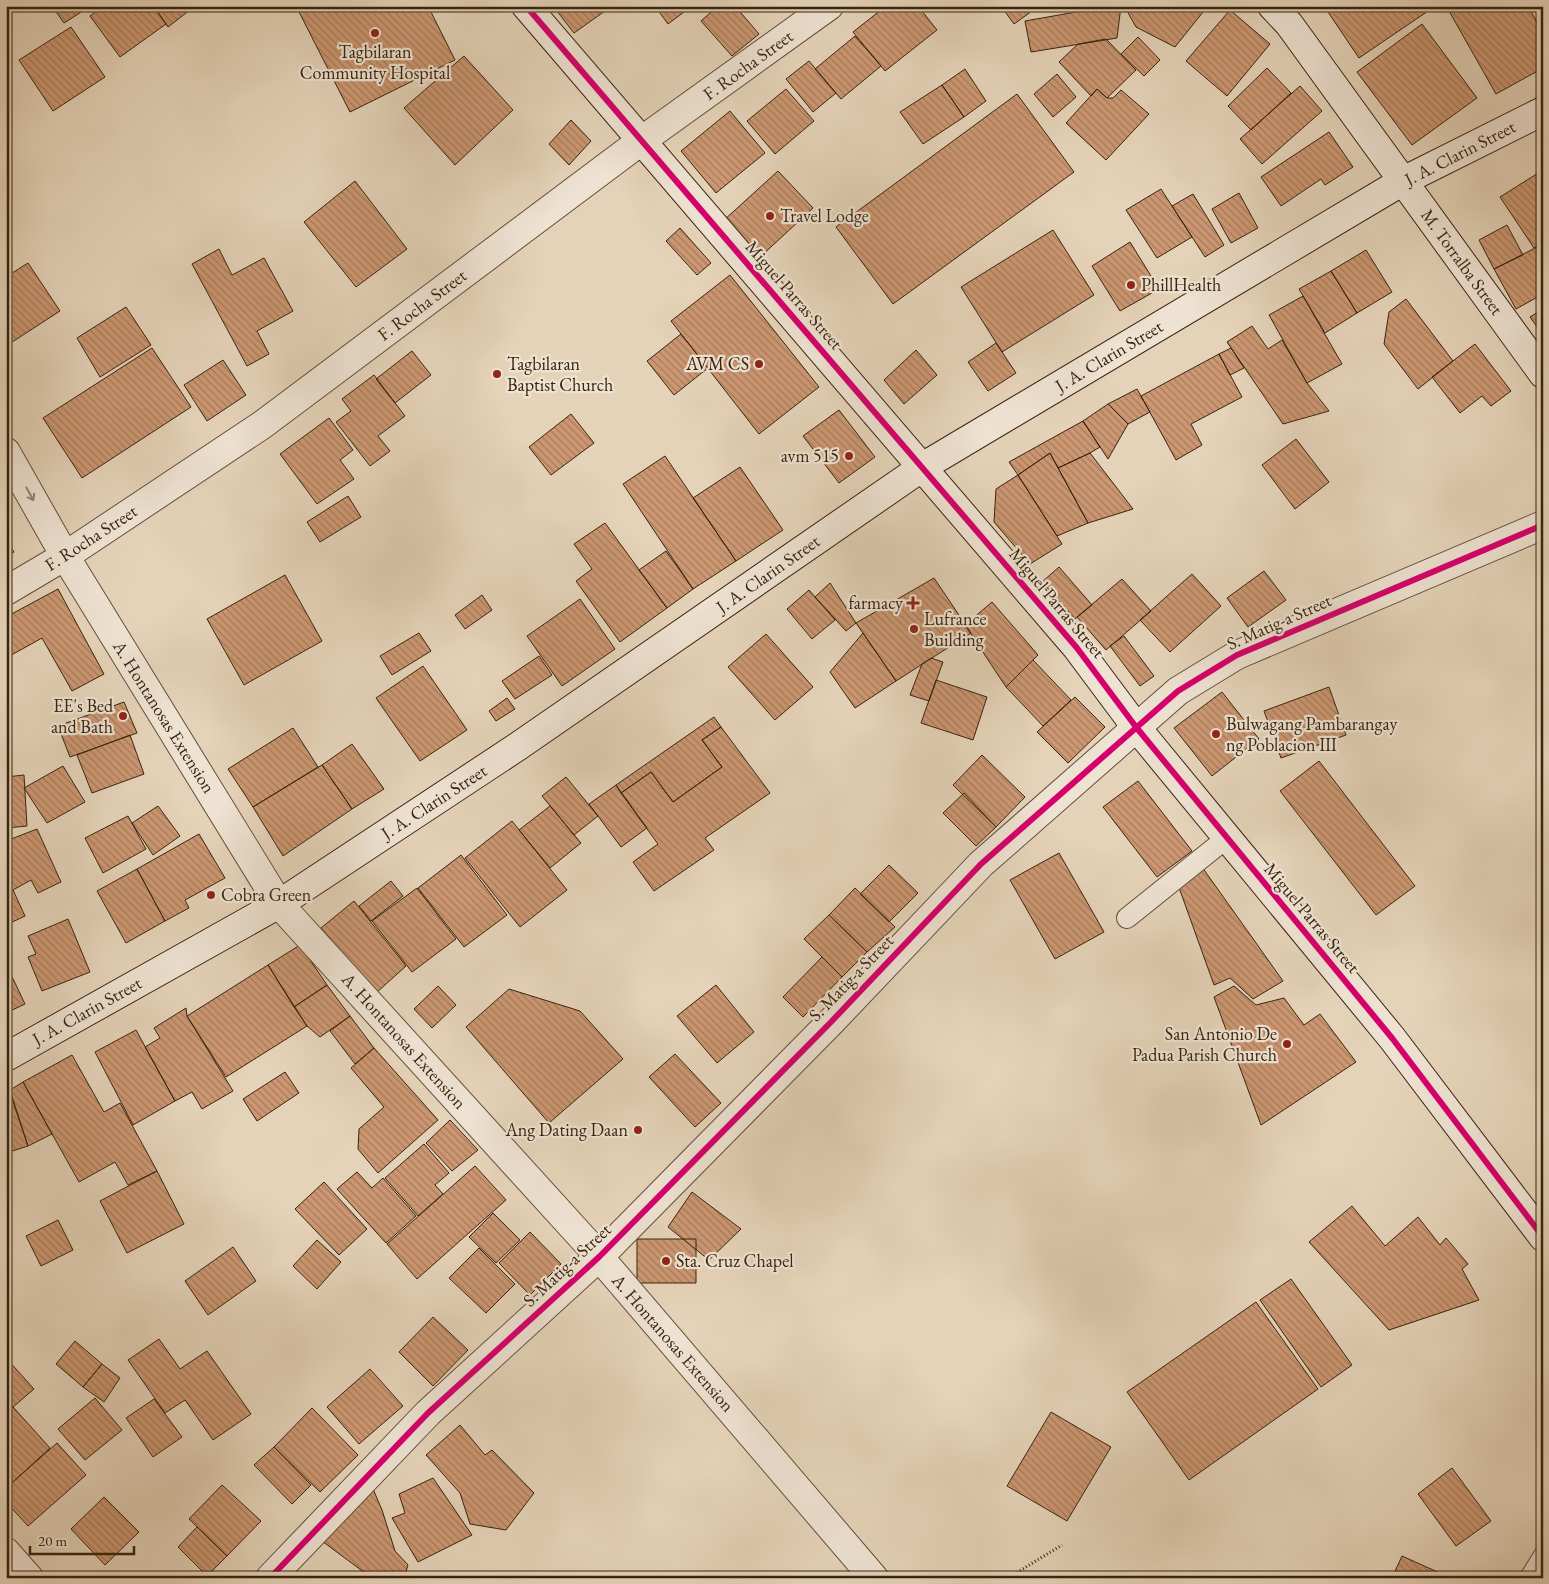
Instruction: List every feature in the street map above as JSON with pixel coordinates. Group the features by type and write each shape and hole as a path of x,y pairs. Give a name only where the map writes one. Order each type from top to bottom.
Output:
{"street":[{"name":"Miguel Parras Street","path":"526,6 924,466 1077,648 1136,727 1392,1038 1543,1237"},
{"name":"F. Rocha Street","path":"6,591 65,556 262,425 641,141 829,6"},
{"name":"M. Torralba Street","path":"1272,6 1289,24 1543,374"},
{"name":"J. A. Clarin Street","path":"6,1057 279,904 517,747 924,466 1404,181 1543,112"},
{"name":"A. Hontanosas Extension","path":"6,452 65,556 279,904 599,1256 874,1578"},
{"name":"S. Matig-a Street","path":"270,1578 428,1414 599,1256 831,1022 981,864 1178,691 1237,655 1543,525"},
{"path":"6,1552 29,1578"}],"lane":[{"path":"1126,918 1228,838"},
{"path":"1530,1578 1543,1557"}],"path":[{"path":"1008,1578 1062,1545"}],"building":[{"path":"52,6 85,6 86,9 64,23"},
{"path":"103,6 153,6 166,24 120,57 90,16"},
{"path":"154,6 195,6 168,27"},
{"name":"Tagbilaran Community Hospital","path":"296,6 428,6 455,60 350,112"},
{"path":"553,6 612,6 574,33"},
{"path":"655,6 692,6 668,24"},
{"path":"718,6 735,6 759,34 732,56 701,21"},
{"path":"886,6 918,6 937,30 885,71 853,32"},
{"path":"1001,6 1039,6 1014,24"},
{"path":"1110,6 1121,6 1117,38 1031,52 1025,21"},
{"path":"1136,6 1199,6 1203,12 1175,47 1136,27 1127,11"},
{"path":"1337,6 1434,7 1359,58 1328,12"},
{"path":"1457,6 1528,6 1543,33 1543,68 1496,94 1449,11"},
{"path":"1230,10 1270,44 1227,96 1186,61"},
{"path":"1422,24 1477,98 1412,145 1357,72"},
{"path":"71,27 105,77 53,111 19,60"},
{"path":"855,36 881,66 841,99 815,69"},
{"path":"1138,37 1160,60 1144,76 1121,54"},
{"path":"1106,39 1136,70 1107,98 1097,89 1091,96 1059,62 1078,44"},
{"path":"464,56 513,110 455,165 404,108"},
{"path":"809,61 836,93 813,112 786,79"},
{"path":"1267,68 1291,93 1251,130 1228,106"},
{"path":"965,69 986,101 964,117 942,85"},
{"path":"1057,74 1076,97 1053,117 1034,94"},
{"path":"942,85 964,117 923,144 900,112"},
{"path":"1300,86 1322,111 1262,164 1240,139"},
{"path":"786,89 814,121 775,154 747,121"},
{"path":"1097,89 1107,98 1113,98 1121,90 1149,114 1106,160 1066,123"},
{"path":"1017,94 1074,172 893,304 836,227"},
{"path":"730,111 765,153 716,193 681,151"},
{"path":"571,120 591,141 569,165 549,144"},
{"path":"1329,132 1353,167 1325,185 1321,179 1281,206 1261,177"},
{"path":"1543,170 1543,242 1534,248 1500,197"},
{"path":"778,171 813,208 758,259 723,221"},
{"path":"355,181 407,249 356,287 304,222"},
{"path":"1161,189 1192,237 1157,258 1126,210"},
{"path":"1239,193 1258,228 1231,243 1212,209"},
{"path":"1193,194 1224,245 1205,257 1172,206"},
{"path":"1507,225 1523,255 1494,269 1479,240"},
{"path":"680,228 711,263 697,275 666,241"},
{"path":"1053,230 1094,295 1002,352 961,287"},
{"path":"1130,242 1159,289 1120,311 1092,266"},
{"path":"1541,245 1543,249 1543,294 1516,309 1494,269"},
{"path":"219,249 232,275 264,258 293,311 257,331 269,354 247,366 192,264"},
{"path":"1366,250 1392,292 1357,313 1331,271"},
{"path":"28,263 60,311 6,346 6,277"},
{"path":"1331,271 1357,313 1325,333 1299,289"},
{"path":"730,275 819,387 759,434 671,321"},
{"path":"1303,296 1342,364 1307,383 1269,315"},
{"path":"1406,299 1453,361 1418,389 1384,344 1389,312"},
{"path":"126,307 151,345 100,377 77,338"},
{"path":"1543,309 1543,335 1530,317"},
{"path":"1252,326 1268,349 1282,340 1307,383 1329,411 1283,424 1227,342"},
{"path":"681,334 708,368 674,395 647,361"},
{"path":"996,343 1016,373 988,391 968,362"},
{"path":"1475,344 1511,391 1491,406 1482,396 1460,413 1432,377"},
{"path":"152,348 191,407 82,478 43,418"},
{"path":"1231,348 1244,368 1230,375 1219,354"},
{"path":"916,350 937,375 904,404 884,380"},
{"path":"412,351 431,375 395,403 376,379"},
{"path":"1219,354 1242,397 1191,424 1202,445 1176,460 1141,396"},
{"path":"223,360 246,395 207,421 184,385"},
{"path":"374,375 405,416 378,436 390,451 370,466 336,422 351,411 342,399"},
{"path":"1137,389 1150,412 1128,424 1108,404"},
{"path":"1108,404 1128,424 1108,459 1083,421"},
{"path":"839,410 875,457 839,483 803,436"},
{"path":"571,414 594,443 551,475 529,447"},
{"path":"329,418 353,450 340,460 354,479 317,504 280,454"},
{"path":"1083,421 1100,447 1090,453 1058,468 1050,453 1018,475 1009,462"},
{"path":"1296,439 1329,482 1295,509 1262,465"},
{"path":"1050,453 1088,523 1057,536 1018,475"},
{"path":"1090,453 1133,509 1088,523 1058,468"},
{"path":"665,456 736,561 693,589 623,484"},
{"path":"740,467 783,530 736,561 693,498"},
{"path":"1018,475 1062,544 1030,564 994,522 996,489"},
{"path":"348,496 361,517 320,542 307,522"},
{"path":"605,523 667,608 620,642 576,581 592,569 574,544"},
{"path":"6,539 14,552 6,556"},
{"path":"666,551 693,589 667,608 639,570"},
{"path":"1059,567 1092,605 1075,619 1042,582"},
{"path":"1264,571 1286,600 1248,627 1227,598"},
{"path":"1192,574 1221,606 1170,652 1140,620"},
{"path":"285,575 322,641 244,685 207,619"},
{"name":"Lufrance Building","path":"934,578 971,633 896,681 856,623"},
{"path":"1122,579 1151,611 1106,650 1077,617"},
{"path":"830,583 856,623 846,631 815,597"},
{"path":"58,589 104,674 72,691 42,638 6,658 6,617"},
{"path":"809,590 835,620 812,639 787,609"},
{"path":"482,595 492,610 465,629 455,615"},
{"path":"580,599 615,649 562,686 527,636"},
{"path":"992,602 1038,655 1006,687 965,625"},
{"path":"419,633 431,651 392,675 380,656"},
{"path":"863,633 896,681 855,708 830,672"},
{"path":"766,634 813,687 775,720 728,667"},
{"path":"1124,636 1154,676 1140,686 1110,646"},
{"path":"539,656 552,675 515,699 502,681"},
{"path":"931,658 943,662 929,701 910,695 922,664"},
{"path":"1033,660 1071,700 1043,726 1006,687"},
{"path":"423,666 467,730 420,761 376,698"},
{"path":"936,680 987,697 973,740 921,723"},
{"path":"1329,687 1346,735 1281,758 1264,711"},
{"name":"Bulwagang Pambarangay ng Poblacion Ⅲ","path":"1222,692 1259,739 1212,776 1174,728"},
{"path":"1075,697 1105,727 1068,763 1037,732"},
{"path":"507,698 515,709 496,721 489,711"},
{"path":"124,702 137,733 70,757 58,726"},
{"path":"714,717 721,727 702,740 722,767 673,802 651,772 621,793 616,785"},
{"path":"721,727 770,793 705,838 714,850 654,891 633,862 658,844 621,793 651,772 673,802 722,767 702,740"},
{"path":"293,728 318,767 253,807 228,769"},
{"path":"130,735 144,774 92,793 77,755"},
{"path":"352,744 384,789 352,809 322,765"},
{"path":"982,755 1025,797 996,827 953,785"},
{"path":"1319,761 1415,886 1376,915 1280,791"},
{"path":"322,765 352,809 283,856 253,807"},
{"path":"63,766 85,802 47,823 24,788"},
{"path":"24,775 27,826 6,828 6,777"},
{"path":"566,777 598,816 574,835 542,796"},
{"path":"1138,781 1192,851 1157,877 1103,807"},
{"path":"616,785 647,828 621,847 589,804"},
{"path":"964,793 996,827 976,846 943,813"},
{"path":"158,806 180,836 153,855 132,823"},
{"path":"550,806 581,843 550,868 519,830"},
{"path":"128,816 146,849 103,873 85,838"},
{"path":"512,821 567,890 520,927 465,858"},
{"path":"37,829 61,882 38,893 31,880 13,890 25,916 6,925 6,841"},
{"path":"199,834 225,878 185,900 189,908 165,921 137,869"},
{"path":"1059,853 1104,932 1055,959 1010,880"},
{"path":"461,855 507,915 464,947 418,888"},
{"path":"889,865 918,893 889,922 860,894"},
{"path":"1202,867 1283,981 1253,999 1230,978 1214,985 1177,882"},
{"path":"137,869 165,921 126,943 97,891"},
{"path":"391,881 403,896 371,921 359,906"},
{"path":"417,888 456,939 412,972 372,921"},
{"path":"855,888 895,927 867,952 829,915"},
{"path":"354,901 406,966 376,993 321,928"},
{"path":"829,915 867,952 842,977 804,939"},
{"path":"68,919 90,972 42,991 28,957 36,954 28,936"},
{"path":"300,945 327,985 294,1007 268,965"},
{"path":"822,957 842,977 803,1017 783,997"},
{"path":"6,964 25,1004 6,1013"},
{"path":"268,965 307,1026 226,1077 187,1016"},
{"path":"327,985 350,1016 320,1037 307,1026 294,1007"},
{"path":"716,985 754,1032 717,1063 677,1016"},
{"path":"438,986 456,1005 432,1028 414,1009"},
{"name":"San Antonio De Padua Parish Church","path":"1234,986 1256,1005 1284,998 1304,1025 1320,1014 1356,1062 1261,1125 1214,997"},
{"path":"509,989 580,1011 623,1059 549,1123 466,1027"},
{"path":"186,1008 187,1016 233,1091 202,1109 192,1092 175,1101 145,1047 160,1038 154,1028"},
{"path":"350,1016 374,1048 355,1064 330,1031"},
{"path":"136,1030 175,1101 133,1125 95,1052"},
{"path":"374,1048 438,1120 378,1173 358,1149 359,1129 384,1107 351,1068"},
{"path":"675,1054 721,1103 695,1127 649,1077"},
{"path":"72,1055 104,1112 120,1103 157,1171 128,1185 115,1162 79,1182 23,1082"},
{"path":"285,1072 299,1093 257,1121 243,1099"},
{"path":"23,1082 52,1134 28,1146 10,1090"},
{"path":"11,1096 28,1146 6,1153 6,1098"},
{"path":"450,1120 478,1150 452,1171 426,1143"},
{"path":"424,1144 449,1173 435,1185 443,1194 418,1216 385,1178"},
{"path":"475,1166 506,1200 417,1279 387,1244"},
{"path":"157,1171 184,1224 127,1253 100,1201"},
{"path":"357,1172 372,1188 383,1178 416,1216 386,1243 337,1189"},
{"path":"324,1182 367,1229 339,1255 295,1209"},
{"path":"692,1192 741,1229 709,1260 668,1227"},
{"path":"1352,1206 1385,1246 1418,1217 1440,1245 1446,1238 1468,1264 1462,1269 1479,1300 1389,1330 1309,1242"},
{"path":"493,1213 520,1240 496,1263 469,1237"},
{"path":"58,1220 73,1250 41,1266 26,1236"},
{"path":"530,1232 561,1264 530,1295 499,1263"},
{"name":"Sta. Cruz Chapel","path":"637,1239 696,1239 696,1283 637,1283"},
{"path":"317,1240 341,1262 317,1289 293,1266"},
{"path":"233,1247 256,1281 208,1315 185,1281"},
{"path":"479,1248 515,1284 486,1313 449,1278"},
{"path":"1291,1279 1352,1365 1321,1387 1260,1300"},
{"path":"1256,1302 1318,1389 1189,1480 1127,1392"},
{"path":"433,1317 468,1350 433,1386 399,1352"},
{"path":"159,1339 180,1369 207,1351 251,1414 213,1440 185,1400 165,1413 128,1360"},
{"path":"75,1341 102,1364 83,1387 56,1364"},
{"path":"6,1358 34,1389 6,1413"},
{"path":"102,1364 120,1378 104,1402 83,1387"},
{"path":"370,1369 403,1406 359,1444 327,1407"},
{"path":"95,1398 122,1430 85,1460 58,1429"},
{"path":"154,1399 182,1437 153,1457 126,1418"},
{"path":"13,1407 50,1448 13,1482 6,1474 6,1413"},
{"path":"312,1408 358,1455 320,1492 274,1447"},
{"path":"1051,1412 1111,1447 1067,1521 1007,1486"},
{"path":"460,1425 485,1455 492,1450 534,1493 506,1530 470,1524 460,1493 426,1455"},
{"path":"57,1443 86,1475 28,1526 6,1502 6,1488"},
{"path":"274,1447 311,1485 292,1504 254,1465"},
{"path":"1452,1468 1491,1521 1456,1546 1418,1494"},
{"path":"433,1478 472,1535 418,1562 392,1518 405,1513 399,1494"},
{"path":"370,1482 382,1510 395,1551 408,1565 404,1578 365,1578 365,1573 322,1541"},
{"path":"222,1485 261,1521 227,1556 189,1519"},
{"path":"104,1497 139,1532 105,1565 71,1529"},
{"path":"197,1527 227,1556 207,1576 178,1547"},
{"path":"1402,1556 1442,1574 1440,1578 1392,1578"}],"cycle path":[{"path":"526,6 1077,648 1136,727 1392,1038 1543,1237"},
{"path":"270,1578 428,1413 599,1257 831,1022 981,864 1178,691 1237,655 1543,525"}],"place":[{"name":"Tagbilaran Community Hospital","path":"375,33"},
{"name":"Travel Lodge","path":"770,216"},
{"name":"PhillHealth","path":"1131,285"},
{"name":"AVM CS","path":"759,364"},
{"name":"Tagbilaran Baptist Church","path":"497,374"},
{"name":"avm 515","path":"849,456"},
{"name":"farmacy","path":"913,603"},
{"name":"Lufrance Building","path":"914,629"},
{"name":"EE's Bed and Bath","path":"123,716"},
{"name":"Bulwagang Pambarangay ng Poblacion Ⅲ","path":"1216,734"},
{"name":"Cobra Green","path":"211,895"},
{"name":"San Antonio De Padua Parish Church","path":"1287,1044"},
{"name":"Ang Dating Daan","path":"638,1130"},
{"name":"Sta. Cruz Chapel","path":"666,1261"}]}
